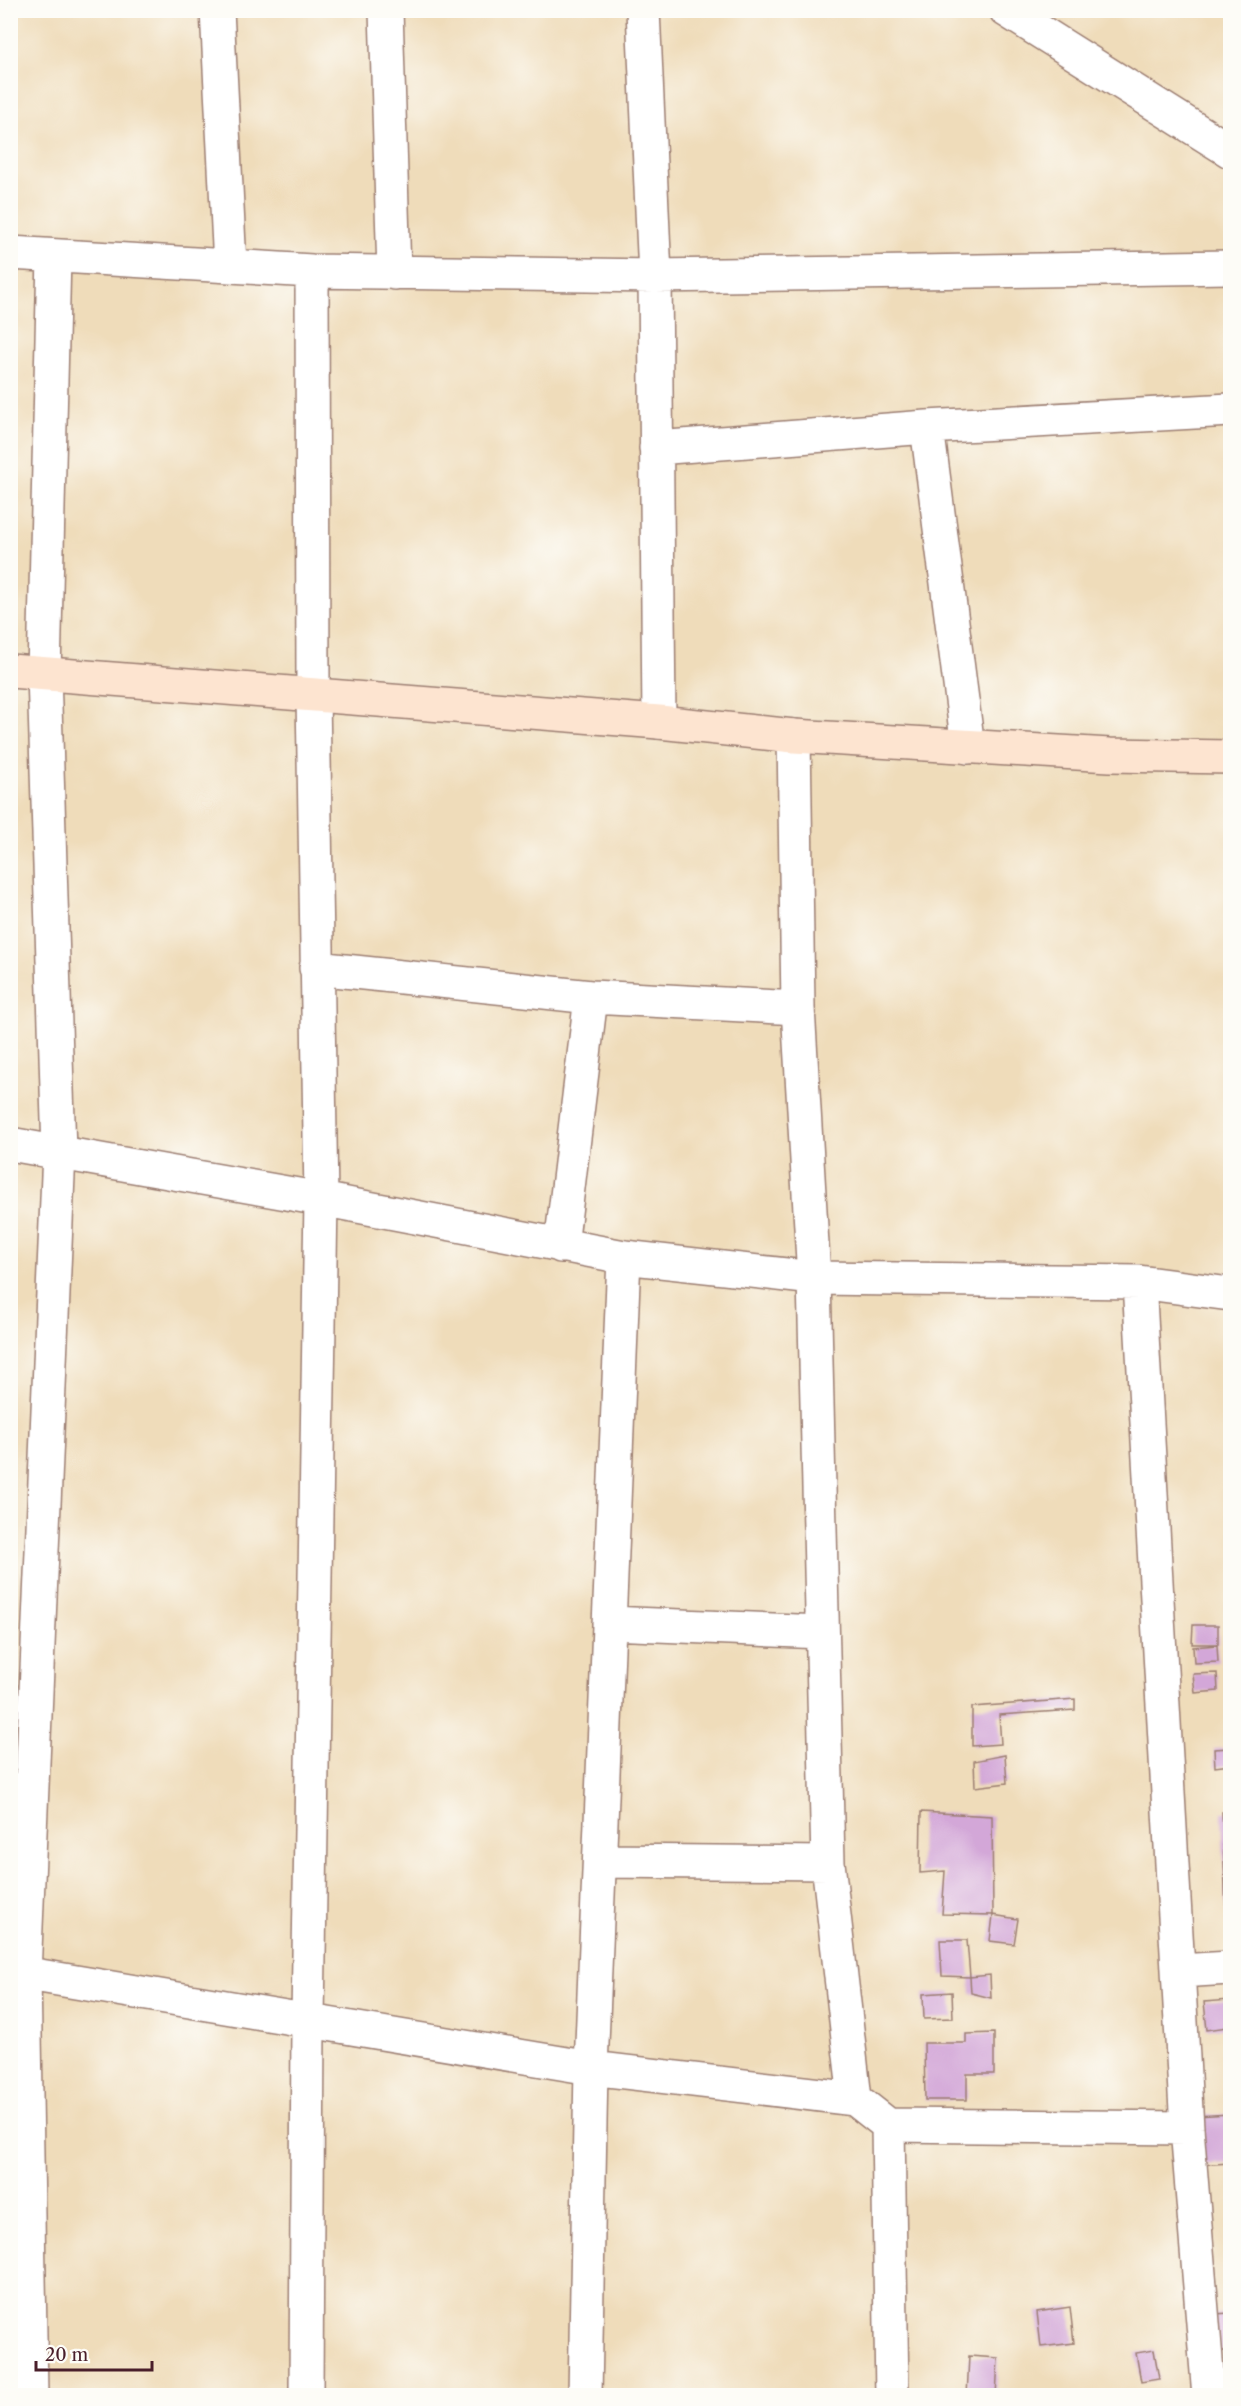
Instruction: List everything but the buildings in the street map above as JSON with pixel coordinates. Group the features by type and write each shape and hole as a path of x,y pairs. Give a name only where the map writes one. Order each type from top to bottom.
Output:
{"street":[{"path":"217,10 230,266"},
{"path":"386,10 394,273"},
{"path":"643,10 655,276 659,722"},
{"path":"1006,10 1230,151"},
{"path":"10,253 312,271 655,276 1230,267"},
{"path":"31,2396 17,1972 23,1710 59,1152 44,674 54,256"},
{"path":"306,2396 308,2019 321,1198 313,695 312,271"},
{"path":"656,448 927,428 1230,410"},
{"path":"927,428 968,747"},
{"path":"10,671 659,722 794,736 1122,755 1230,757"},
{"path":"794,736 798,1008 814,1278 828,1863 855,2099"},
{"path":"316,968 591,997 798,1008"},
{"path":"561,1246 591,997"},
{"path":"10,1144 321,1198 624,1257 814,1278 1139,1282 1230,1294"},
{"path":"585,2396 591,2068 624,1257"},
{"path":"1139,1282 1187,2128 1209,2396"},
{"path":"609,1623 822,1632"},
{"path":"600,1861 828,1863"},
{"path":"1179,1971 1230,1968"},
{"path":"17,1972 591,2068 855,2099 888,2125 1187,2128"},
{"path":"888,2125 892,2396"}]}
